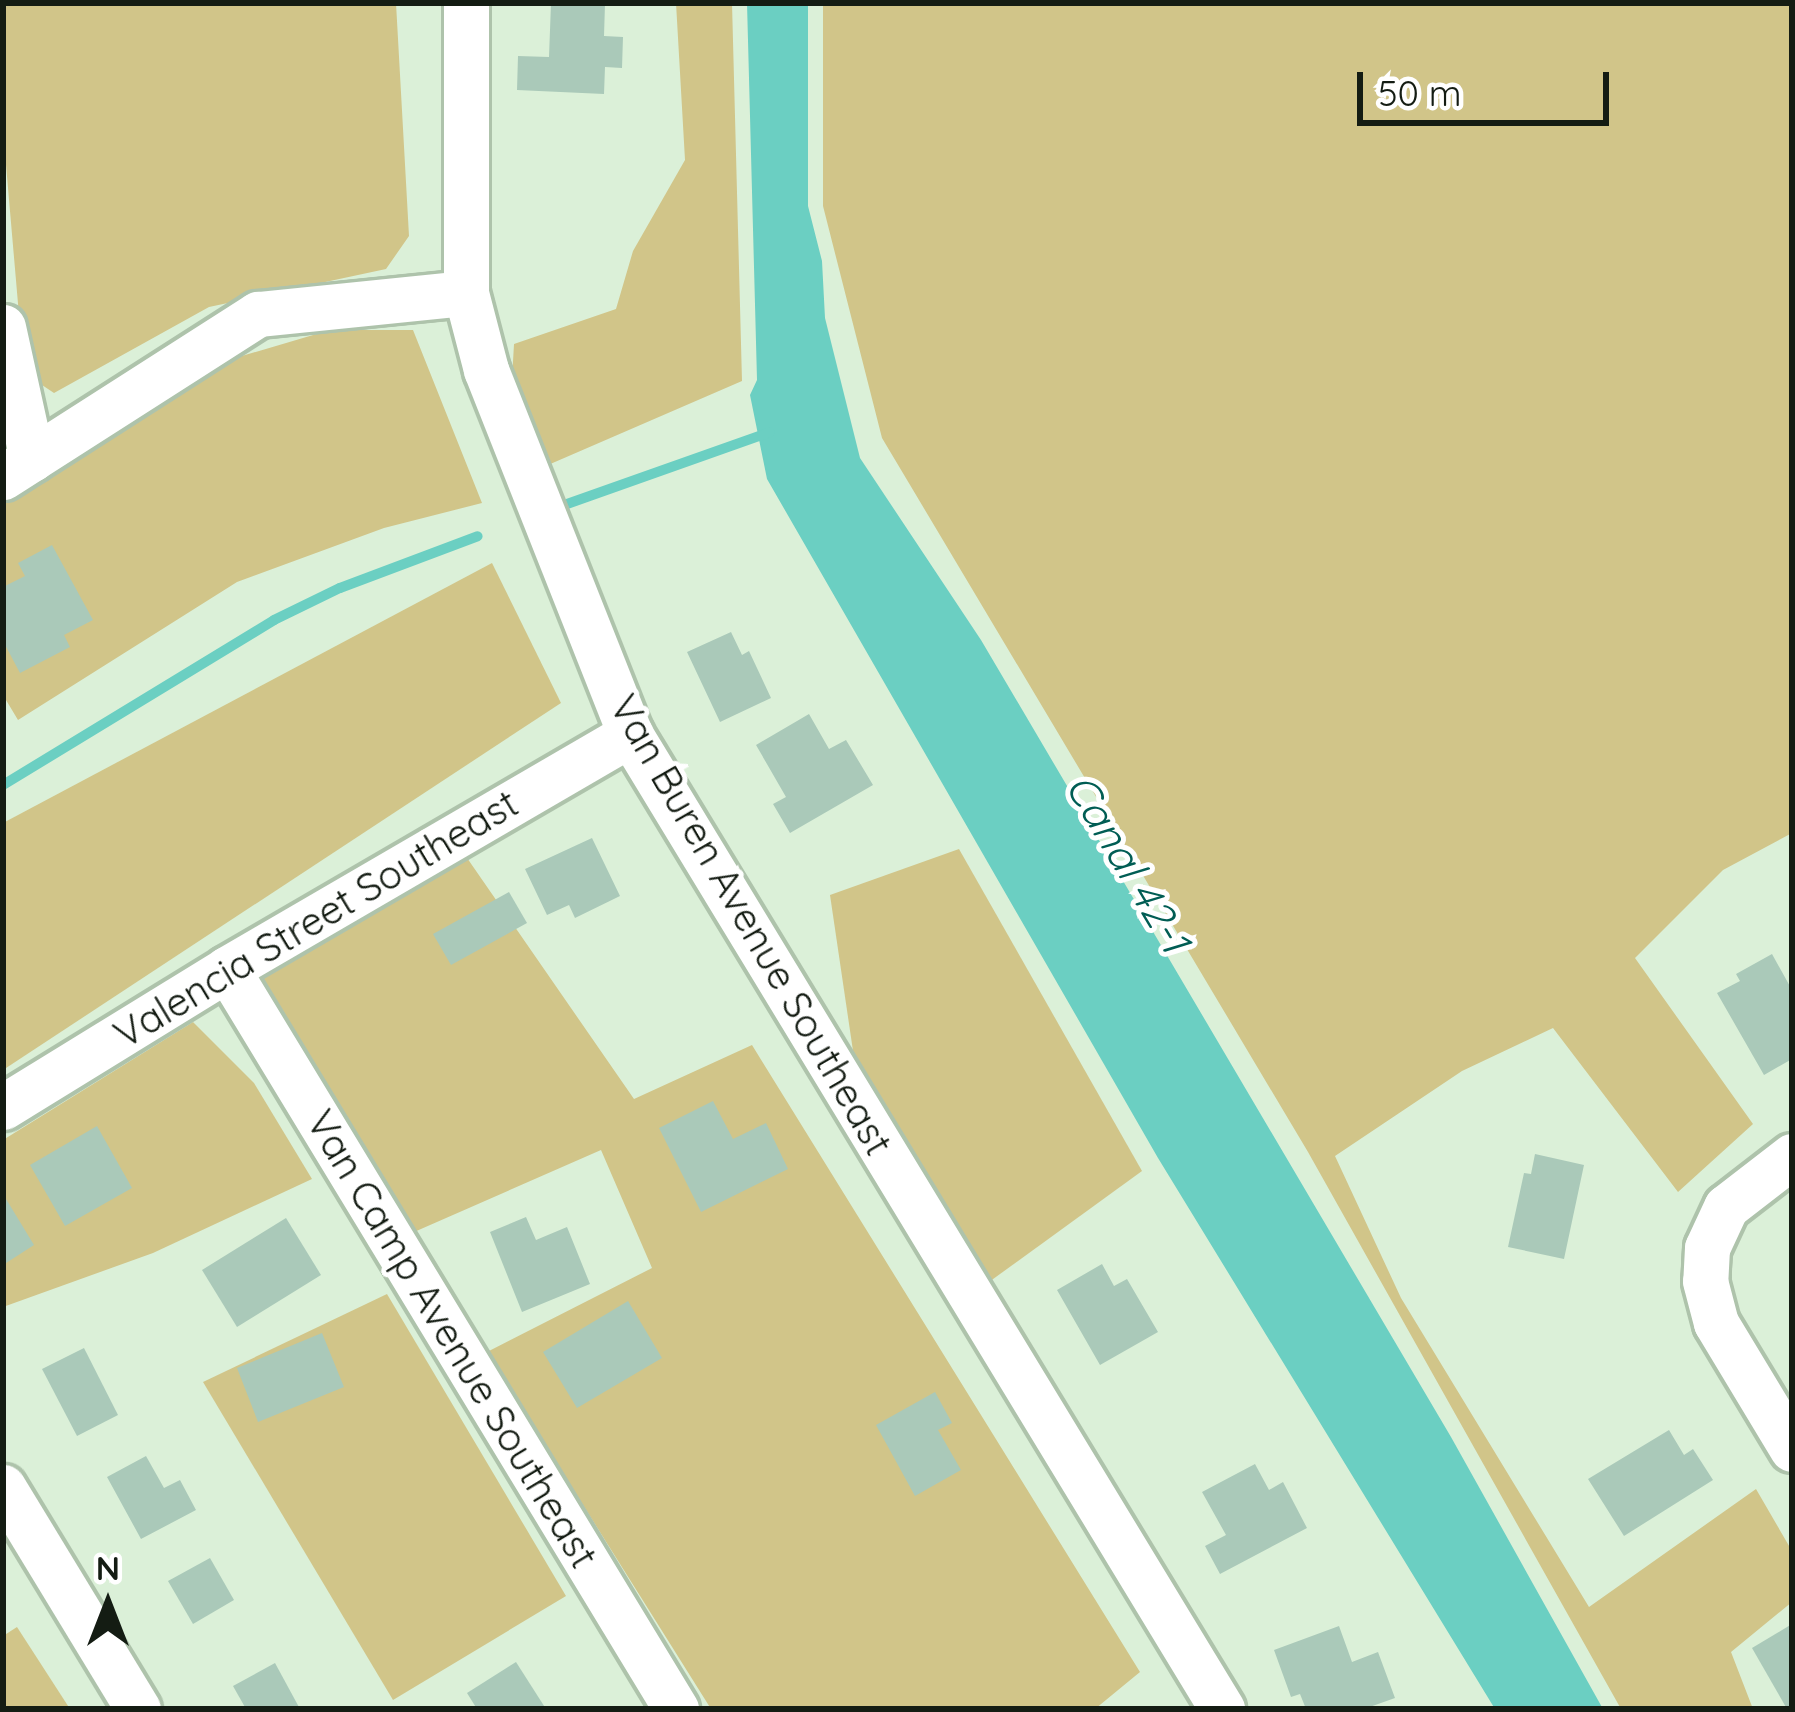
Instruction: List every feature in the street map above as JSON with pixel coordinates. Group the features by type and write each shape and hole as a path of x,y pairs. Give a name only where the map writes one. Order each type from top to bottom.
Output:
{"street":[{"name":"Van Buren Avenue Southeast","path":"466,3 466,293 486,370 630,734 1222,1709"},
{"path":"3,327 18,468 258,314 466,293"},
{"name":"Valencia Street Southeast","path":"3,1107 226,969 630,734"},
{"name":"Van Camp Avenue Southeast","path":"226,969 676,1709"},
{"path":"1792,1156 1726,1207 1707,1248 1705,1281 1716,1323 1792,1450"},
{"path":"3,1487 138,1709"}],"shaded area":[{"path":"4,3 396,3 409,236 386,269 209,307 54,393 24,373 3,130"},
{"path":"676,3 732,3 742,381 548,465 512,379 514,344 616,309 633,251 685,160"},
{"path":"823,3 1792,3 1792,833 1723,870 1635,958 1753,1124 1678,1192 1553,1028 1462,1071 1335,1156 1401,1298 1589,1607 1756,1489 1792,1551 1792,1602 1731,1652 1753,1709 1621,1709 1308,1152 882,438 823,206"},
{"path":"330,330 413,330 482,503 384,528 237,582 18,720 3,695 3,496 235,358"},
{"path":"492,563 561,703 3,1070 3,823"},
{"path":"959,849 1142,1171 989,1282 857,1078 830,895"},
{"path":"465,855 634,1099 752,1045 1140,1672 1095,1709 711,1709 487,1352 652,1268 601,1150 405,1236 259,974"},
{"path":"193,1022 254,1083 312,1179 153,1253 3,1307 3,1140"},
{"path":"387,1294 566,1596 393,1700 203,1382"},
{"path":"17,1627 70,1709 3,1709 3,1636"}],"water":[{"path":"747,3 808,3 808,206 822,261 825,318 860,458 981,640 1451,1437 1603,1709 1495,1709 1158,1158 767,479 750,395 757,380"}],"building":[{"path":"551,3 605,4 604,36 623,37 622,68 605,67 604,94 517,90 518,56 549,57"},
{"path":"52,545 93,620 64,635 70,647 20,673 3,641 3,587 25,576 18,563"},
{"path":"731,632 742,655 749,651 771,698 720,722 687,652"},
{"path":"809,714 829,749 846,740 873,785 790,833 773,804 786,797 756,745"},
{"path":"592,838 620,896 575,918 569,905 547,915 525,869"},
{"path":"509,892 527,923 451,965 433,934"},
{"path":"1772,954 1792,990 1792,1059 1764,1075 1717,993 1740,981 1736,974"},
{"path":"713,1101 733,1139 766,1123 788,1169 701,1212 659,1128"},
{"path":"97,1126 132,1188 65,1226 30,1165"},
{"path":"1535,1154 1584,1165 1564,1259 1508,1247 1524,1173 1531,1174"},
{"path":"3,1194 34,1245 3,1265"},
{"path":"526,1217 536,1240 567,1227 590,1284 522,1312 490,1232"},
{"path":"286,1218 321,1275 237,1327 202,1270"},
{"path":"1102,1264 1114,1286 1127,1279 1158,1332 1100,1365 1057,1290"},
{"path":"628,1301 662,1358 577,1408 543,1352"},
{"path":"322,1333 344,1387 258,1422 237,1368"},
{"path":"84,1348 118,1415 77,1436 42,1369"},
{"path":"935,1392 952,1423 938,1430 961,1470 915,1496 876,1425"},
{"path":"1669,1430 1684,1455 1693,1449 1713,1480 1624,1536 1588,1479"},
{"path":"146,1456 164,1488 180,1480 196,1510 141,1539 107,1477"},
{"path":"1255,1464 1269,1490 1283,1482 1307,1528 1220,1574 1205,1546 1226,1535 1202,1492"},
{"path":"210,1558 234,1600 193,1624 168,1581"},
{"path":"1792,1624 1792,1709 1787,1709 1752,1648"},
{"path":"1339,1626 1352,1662 1378,1652 1395,1698 1364,1709 1306,1709 1300,1694 1291,1697 1274,1650"},
{"path":"516,1662 546,1709 477,1709 467,1693"},
{"path":"275,1663 300,1709 246,1709 233,1686"}],"waterway":[{"path":"567,504 770,432"},
{"path":"3,785 274,620 340,588 478,536"}],"water label":[{"name":"Canal 42-1","path":"1128,863"}]}
